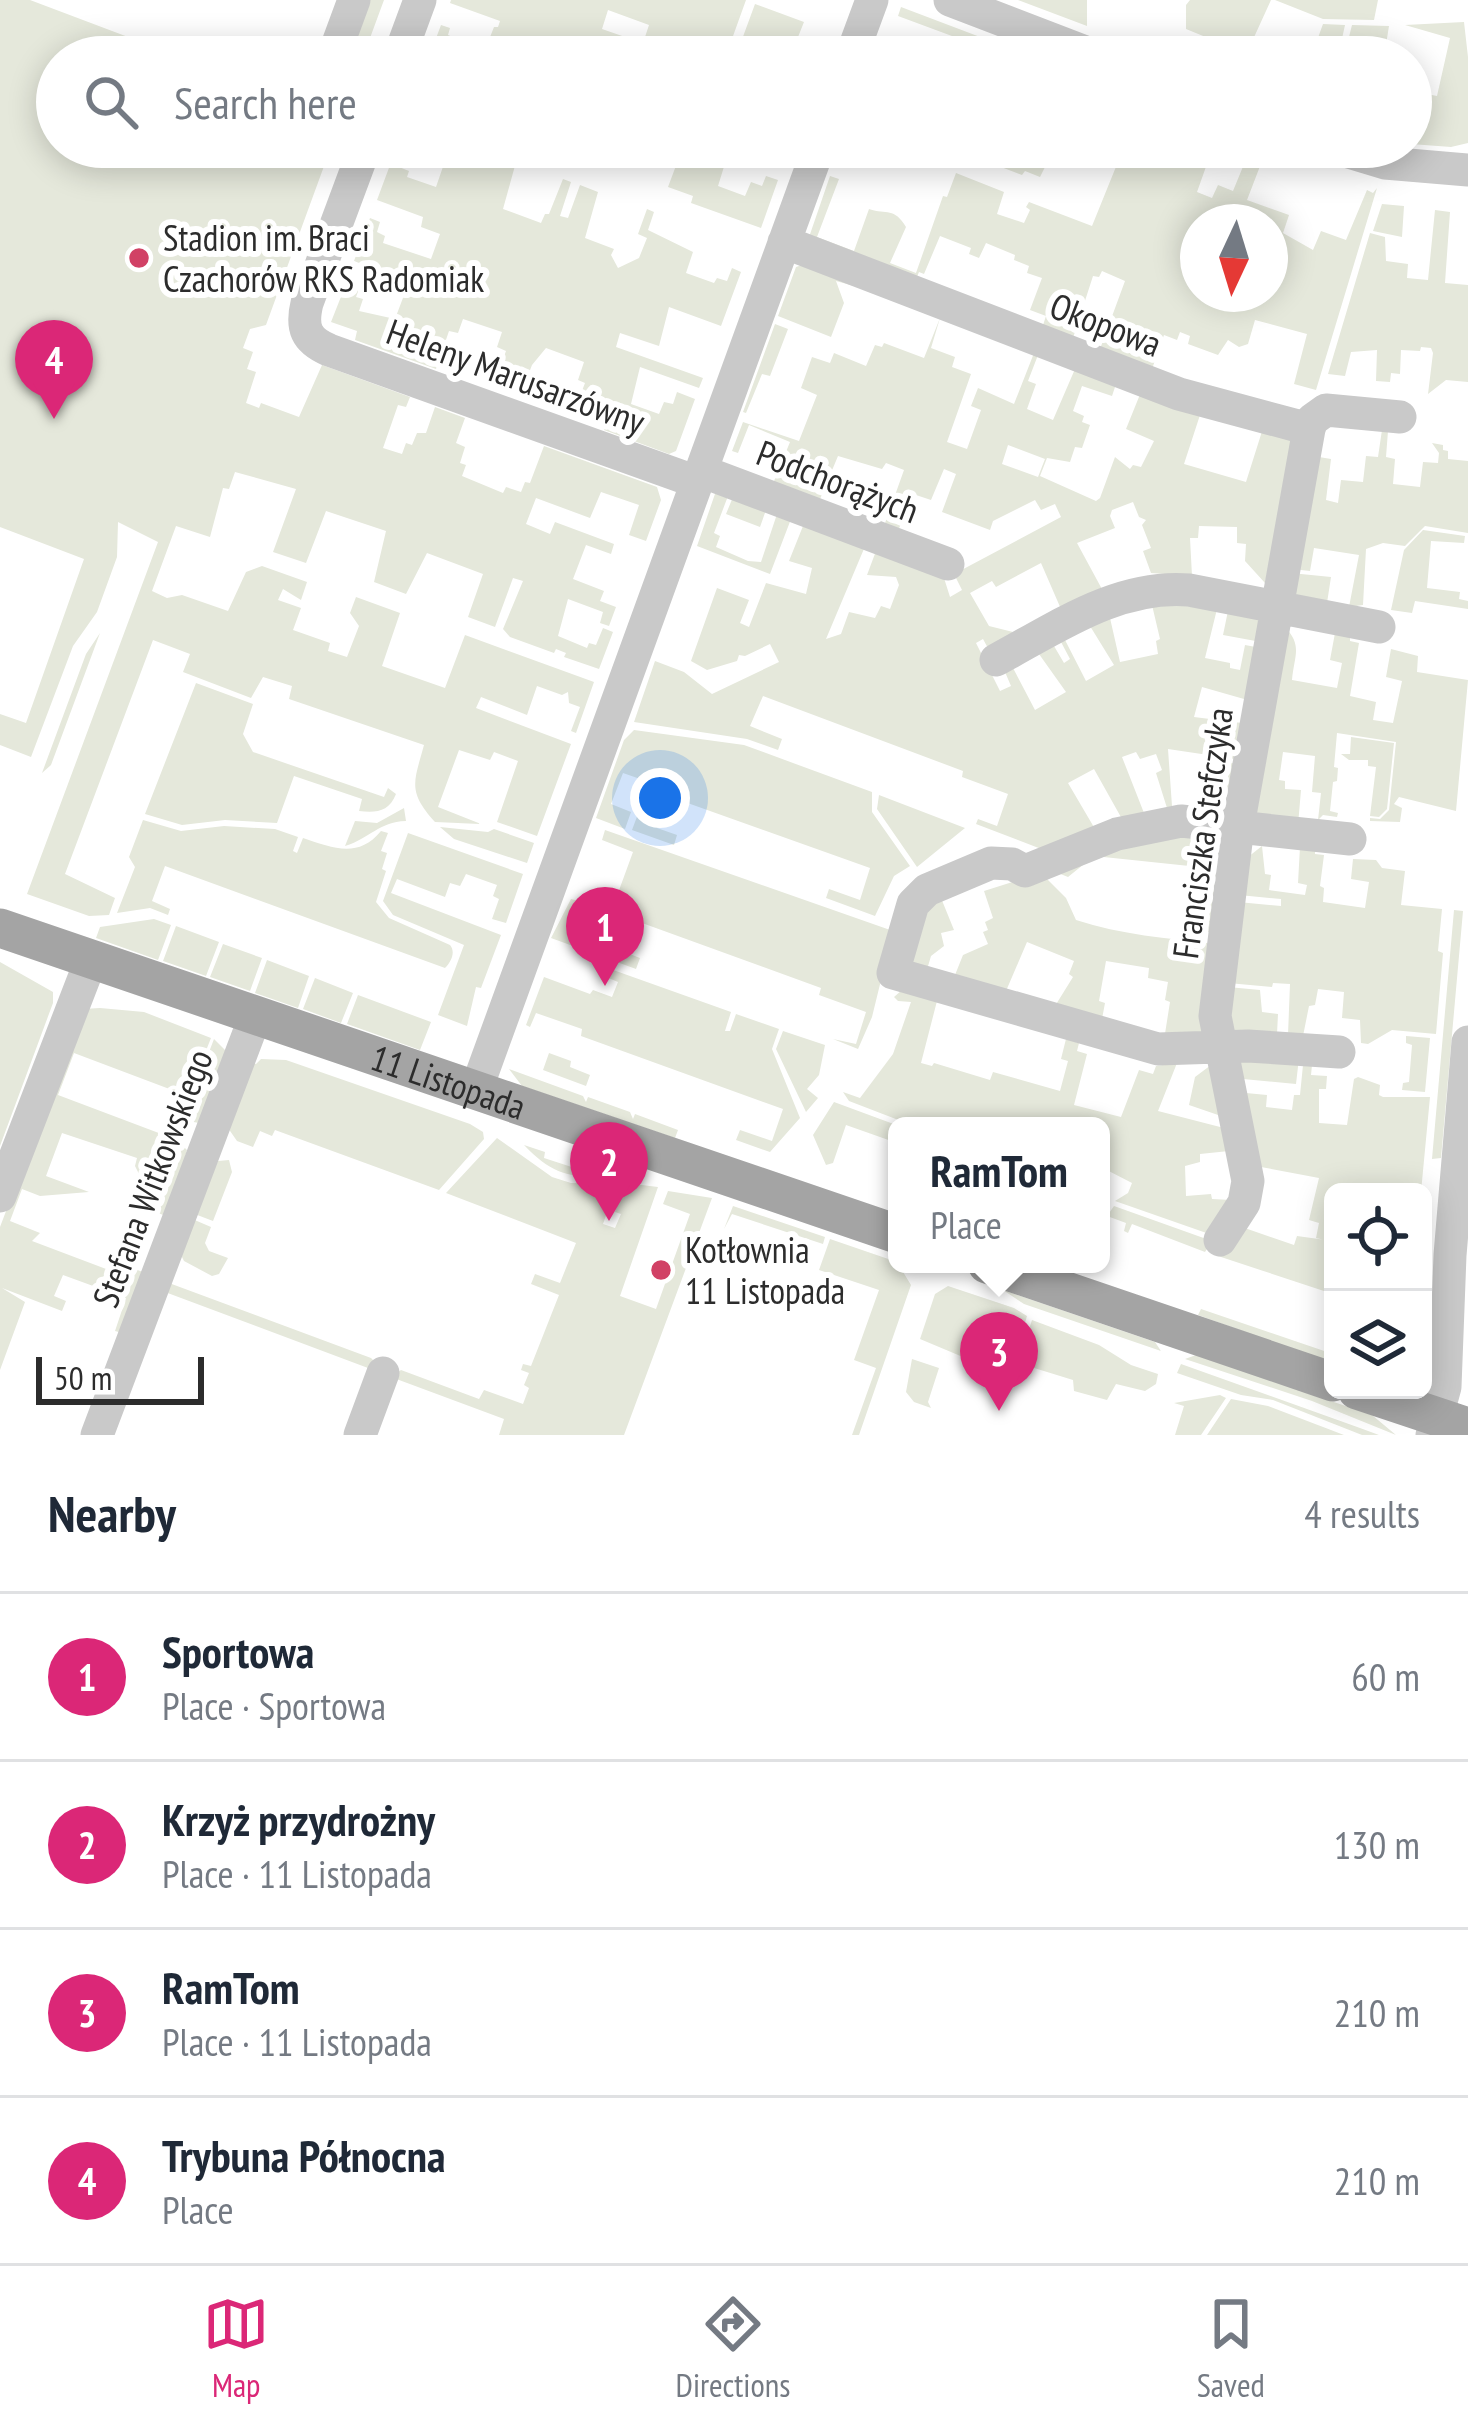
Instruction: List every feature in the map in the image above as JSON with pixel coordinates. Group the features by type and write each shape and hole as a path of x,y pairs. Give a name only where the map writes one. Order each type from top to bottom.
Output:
{"main road":[{"name":"11 Listopada","path":"0,928 888,1231"},
{"path":"1012,1273 1324,1379"},
{"path":"1376,1399 1446,1427"}],"street":[{"path":"341,36 354,0"},
{"path":"407,36 420,0"},
{"path":"859,36 872,0"},
{"path":"950,0 1043,36"},
{"path":"1432,167 1468,170"},
{"name":"Heleny Marusarzówny","path":"357,168 307,303 304,327 310,340 699,477"},
{"path":"476,1090 811,168"},
{"name":"Okopowa","path":"784,242 1179,394 1309,429"},
{"path":"1309,429 1312,420 1326,410 1400,416"},
{"name":"Franciszka Stefczyka","path":"1220,1240 1244,1203 1248,1181 1215,1016 1238,826 1309,429"},
{"name":"Podchorążych","path":"699,477 948,565"},
{"path":"996,660 1085,613 1145,590 1189,590 1379,627"},
{"path":"1339,1052 1158,1048 893,973 913,904 947,879 992,863 1025,871 1117,834 1169,823 1350,839"},
{"path":"0,1196 91,960"},
{"name":"Stefana Witkowskiego","path":"97,1435 255,1017"},
{"path":"1446,1427 1450,1255 1468,1042"},
{"path":"420,1072 468,1066 493,1044"},
{"path":"493,1044 498,1076 530,1108"},
{"path":"1432,1326 1450,1255"},
{"path":"360,1435 383,1373"}],"shaded area":[{"path":"0,0 30,0 125,36 36,36 36,168 323,168 266,325 250,329 243,348 253,352 247,369 256,372 246,403 259,408 261,403 299,417 322,365 410,397 406,407 398,405 383,448 402,454 417,433 426,433 435,407 465,418 456,443 465,447 462,476 503,493 506,487 521,492 525,482 530,483 544,446 657,487 661,500 646,541 629,535 639,505 601,492 590,518 536,498 526,524 550,534 555,522 614,544 611,554 586,545 573,579 604,591 600,601 616,607 609,626 600,623 603,612 568,599 558,636 587,648 589,643 596,645 603,628 613,632 599,669 564,657 566,653 556,649 554,653 510,637 503,629 523,581 513,578 495,627 468,617 483,574 427,553 406,594 374,582 386,531 326,511 306,563 273,552 296,489 235,472 229,489 223,488 210,537 176,526 152,591 167,598 182,595 228,611 246,572 262,566 307,582 301,600 283,589 278,600 301,608 293,630 330,643 328,651 347,657 359,626 350,613 356,597 400,613 382,666 445,688 465,635 594,682 576,733 571,731 580,707 569,703 568,692 562,695 537,686 527,715 481,697 476,708 571,744 537,836 497,822 518,761 494,752 490,760 459,750 438,807 481,824 435,822 415,786 424,745 289,699 292,686 263,677 251,698 183,672 190,654 153,640 65,874 115,898 109,915 89,916 27,894 158,542 118,522 117,557 97,612 73,646 31,757 0,745 0,714 26,723 84,559 0,527"},
{"path":"365,0 384,0 371,36 351,36"},
{"path":"451,0 746,0 733,36 645,36 649,25 608,10 602,29 622,36 490,36 500,21"},
{"path":"1018,0 1087,0 1087,26"},
{"path":"1190,0 1271,0 1255,36 1203,36 1186,29"},
{"path":"1275,0 1378,0 1374,20 1323,19"},
{"path":"755,4 804,22 798,36 743,36"},
{"path":"901,7 977,36 952,36 898,16"},
{"path":"1464,22 1468,143 1432,146 1432,95 1437,96 1450,38 1405,25"},
{"path":"1323,24 1345,25 1343,36 1319,36"},
{"path":"441,25 450,28 448,35 437,36"},
{"path":"1352,25 1389,26 1387,36 1349,36"},
{"path":"389,168 409,171 407,177 436,187 443,168 514,168 503,209 541,223 563,179 571,182 560,216 568,218 580,185 598,192 585,238 614,249 611,255 618,268 639,258 647,238 638,234 647,209 654,212 648,230 693,252 686,273 714,283 717,278 727,281 732,268 741,272 721,326 669,307 659,346 620,333 616,347 703,378 699,388 640,367 631,404 659,414 664,402 673,404 677,392 695,399 676,451 669,454 604,430 607,421 575,409 585,383 578,380 584,362 546,348 532,365 522,391 495,381 506,351 497,347 502,332 463,319 458,333 449,331 436,369 355,340 357,331 331,322 346,284 359,289 356,297 363,299 359,311 395,319 409,282 354,261 370,218 380,222 377,232 385,236 383,243 431,259 440,234 421,227 423,217 377,200"},
{"path":"675,168 724,168 718,186 745,196 751,182 762,186 766,176 778,180 761,228 691,203 693,196 668,187"},
{"path":"1004,168 1044,168 1040,177 1025,171 1022,175"},
{"path":"1115,168 1206,168 1197,192 1212,198 1218,185 1233,191 1242,168 1259,168 1247,200 1258,204 1180,204 1180,312 1288,312 1288,236 1313,250 1321,231 1346,240 1367,190 1373,193 1377,188 1316,390 1294,384 1307,334 1255,320 1248,344 1239,347 1228,340 1218,355 1188,344 1190,336 1180,332 1177,340 1164,335 1152,369 1100,349 1125,281 1102,271 1099,277 1093,276 1073,338 1042,328 1046,316 1030,310 1042,278 1027,273 1029,266 1014,260 1015,255 986,243 979,258 969,254 971,248 940,236 924,274 919,272 914,284 807,243 830,176 839,179 817,237 854,251 869,209 894,214 906,227 890,263 916,273 956,173 1004,192 997,214 1024,223 1030,210 1029,202 1092,226"},
{"path":"1382,204 1404,206 1402,237 1373,231"},
{"path":"1435,210 1450,212 1445,283 1468,285 1468,382 1446,380 1428,394 1433,353 1421,347 1420,351 1401,350 1400,374 1391,373 1390,382 1376,381 1377,350 1351,352 1345,376 1328,374 1370,233 1385,237 1386,261 1408,264 1407,278 1428,280"},
{"path":"802,265 872,291 836,281 844,303 831,337 778,316 796,267"},
{"path":"940,318 931,348 955,357 952,367 971,374 947,442 967,449 981,410 971,406 978,388 1014,404 1034,353 1038,355 1028,381 1036,384 1027,409 1053,420 1075,369 1116,384 1112,396 1082,386 1073,411 1090,425 1082,448 1075,447 1070,462 1047,458 1040,476 1096,501 1115,457 1130,469 1141,467 1154,441 1126,429 1143,387 1200,415 1184,464 1246,482 1264,425 1295,442 1265,583 1245,561 1246,544 1237,543 1237,527 1199,526 1198,538 1190,538 1192,576 1151,573 1143,551 1151,548 1142,525 1146,520 1139,517 1133,502 1112,510 1115,528 1077,543 1103,591 1064,616 1041,563 996,587 992,581 970,593 989,626 1013,632 989,650 983,639 976,643 1000,691 1011,686 1005,672 1013,668 1035,710 1066,692 1039,654 1054,646 1064,663 1070,659 1061,642 1065,640 1086,681 1114,665 1090,626 1110,618 1120,662 1158,654 1156,641 1160,639 1152,605 1157,603 1217,609 1205,658 1240,670 1245,645 1261,648 1251,701 1202,687 1194,717 1242,723 1235,759 1168,749 1172,806 1167,808 1156,773 1162,770 1156,754 1140,759 1136,752 1122,757 1144,813 1122,819 1094,769 1068,783 1095,829 1049,852 976,824 978,819 997,826 1008,794 962,777 963,771 763,696 750,726 782,739 778,750 747,739 634,722 655,661 684,672 712,694 779,662 770,644 707,670 691,661 717,588 749,600 740,623 749,627 766,583 806,594 812,568 789,561 805,521 866,544 826,639 841,634 849,612 875,618 881,606 890,609 899,585 896,577 867,575 876,551 944,578 950,597 962,590 954,574 1061,517 1055,504 1041,510 1035,500 993,521 990,530 942,512 956,474 944,469 931,500 913,494 898,531 884,526 904,470 838,456 818,504 772,486 790,442 749,425 738,453 732,451 743,422 799,441 817,395 801,388 812,357 830,363 834,353 866,366 875,345 884,343 924,358","holes":["1008,445 1045,459 1038,477 1002,464"]},
{"path":"775,324 788,329 770,376 762,374 743,412"},
{"path":"1382,430 1388,431 1386,457 1395,459 1393,484 1420,487 1423,462 1438,463 1439,453 1432,443 1443,445 1448,459 1468,461 1468,533 1425,526 1405,546 1383,543 1366,549 1363,605 1349,607 1359,555 1314,548 1310,571 1292,569 1313,456 1331,459 1326,500 1338,503 1341,480 1363,482 1366,456 1378,457"},
{"path":"716,491 728,496 714,533 720,536 716,547 748,561 761,562 777,514 791,519 770,574 697,546"},
{"path":"733,497 766,510 760,527 726,514"},
{"path":"1423,530 1465,536 1464,543 1431,541 1427,588 1460,592 1459,599 1468,601 1468,609 1415,601 1412,613 1391,610 1404,550"},
{"path":"1291,573 1331,577 1327,603 1299,601 1290,583"},
{"path":"1229,606 1259,620 1261,642 1223,635"},
{"path":"1285,627 1296,646 1292,680 1337,688 1342,663 1330,660 1335,633 1359,643 1350,696 1376,702 1373,720 1393,723 1402,681 1386,677 1391,649 1418,656 1417,672 1468,680 1456,811 1399,797 1394,804 1402,808 1400,822 1370,821 1389,810 1396,742 1337,733 1337,781 1333,782 1330,811 1338,813 1337,817 1323,815 1318,820 1321,793 1312,792 1315,756 1283,752 1279,780 1285,781 1285,789 1301,790 1298,825 1259,817 1251,800"},
{"path":"100,633 51,765 42,773 86,654"},
{"path":"196,683 253,704 243,734 253,752 384,797 388,788 396,794 390,805 359,811 362,799 294,776 277,823 225,820 182,825 145,814"},
{"path":"634,730 744,745 872,792 872,812 910,866 894,876 875,916 826,898 829,889 860,900 870,868 668,796 669,789 623,773 611,804 631,812 625,829 596,818 624,740"},
{"path":"1351,737 1394,743 1387,809 1379,817 1370,816 1376,767 1368,766 1368,760 1349,760 1341,754 1350,754"},
{"path":"1219,761 1239,764 1233,798 1224,810 1196,814 1201,785 1215,786"},
{"path":"879,795 965,828 917,867 877,809"},
{"path":"404,808 406,821 388,824 345,846 355,821 377,823"},
{"path":"638,814 659,821 657,828 677,835 674,845 632,830"},
{"path":"143,820 181,831 224,826 275,829 298,837 293,851 297,853 303,838 345,849 363,845 381,831 388,833 381,851 387,853 382,869 386,871 376,902 389,918 450,945 451,960 445,968 165,866 152,901 170,909 168,915 150,908 117,913 135,867 129,857"},
{"path":"440,827 494,829 534,843 527,863 454,839"},
{"path":"1174,829 1206,830 1221,840 1224,863 1216,933 1192,930 1199,867 1094,856 1068,877 1058,873 1056,866 1112,843"},
{"path":"605,830 893,931 872,1017 858,1049 833,1039 856,1044 866,1012 819,995 821,988 620,915 609,946 640,958 636,969 551,938 571,899 606,908 612,892 618,893 633,852 602,840"},
{"path":"408,833 523,874 506,923 492,919 499,899 493,896 497,885 466,874 460,886 450,883 445,897 397,879 391,893 501,935 481,988 476,987 467,1026 438,1015 464,945 393,915 383,901"},
{"path":"1262,846 1265,874 1271,875 1269,890 1305,895 1307,885 1298,883 1300,847 1315,848 1315,854 1324,855 1323,902 1365,908 1369,882 1351,879 1353,859 1376,860 1382,868 1405,871 1401,905 1442,909 1436,1034 1392,1030 1368,1044 1361,1043 1360,1020 1342,1018 1344,992 1318,989 1303,1036 1288,1035 1290,984 1228,983 1238,902 1281,906 1281,899 1239,895 1243,861"},
{"path":"1041,873 1066,898 1076,920 1127,933 1215,944 1202,1035 1164,1040 1168,982 1148,978 1149,968 1106,961 1099,1001 1105,1003 1102,1019 1055,1006 1073,977 1069,974 1074,961 1027,942 1006,991 955,975 963,955 988,944 983,932 988,930 985,922 993,918 984,891"},
{"path":"941,898 954,930 941,933 944,946 931,956 926,973 911,966 910,929"},
{"path":"1454,910 1463,911 1441,1158 1432,1159"},
{"path":"154,919 171,925 158,960 96,938 100,927"},
{"path":"176,926 219,942 206,976 163,961"},
{"path":"223,944 262,958 250,991 210,977"},
{"path":"267,960 309,976 298,1008 255,993"},
{"path":"0,962 53,992 53,1003 0,1146"},
{"path":"602,966 731,1012 725,1031 730,1031 736,1014 779,1029 772,1049 800,1118 770,1152 736,1140 740,1130 772,1141 783,1109 581,1036 582,1029 536,1013 530,1027 526,1025 544,977 612,997 618,982 599,974"},
{"path":"315,978 353,993 341,1023 303,1009"},
{"path":"1228,987 1260,990 1262,1012 1278,1014 1277,1034 1231,1034"},
{"path":"902,990 937,1001 921,1063 932,1066 990,1080 993,1072 1060,1091 1068,1061 1061,1059 1066,1039 1079,1043 1077,1051 1087,1054 1074,1105 1121,1117 1139,1070 1153,1074 1156,1066 1177,1063 1158,1111 1224,1128 1229,1151 1200,1154 1200,1162 1185,1166 1186,1196 1211,1194 1212,1199 1231,1200 1215,1236 1115,1201 1128,1193 1132,1183 1110,1172 1110,1117 891,1117 849,1101 843,1092 860,1098 893,1054 911,1002 894,997"},
{"path":"358,995 431,1022 420,1050 347,1024"},
{"path":"83,1009 144,1012 211,1038 188,1096 74,1053 58,1095 172,1138 151,1189 135,1166 137,1158 62,1133 46,1176 89,1192 40,1196 22,1189 10,1221 40,1233 32,1241 122,1275 132,1268 143,1272 126,1334 115,1331 126,1298 63,1275 54,1296 66,1301 62,1311 2,1288 25,1302 0,1370 0,1227"},
{"path":"783,1031 825,1045 819,1075 807,1089 818,1098 806,1112 776,1049"},
{"path":"1406,1036 1430,1038 1425,1092 1402,1090 1403,1083 1409,1082 1412,1045 1406,1043"},
{"path":"214,1039 230,1055 199,1123 183,1120"},
{"path":"549,1053 590,1075 586,1086 543,1070"},
{"path":"1299,1058 1296,1084 1243,1079 1237,1061"},
{"path":"286,1060 470,1124 483,1132 484,1139 439,1190 275,1130 272,1136 260,1131 253,1147 237,1141 228,1128 250,1062"},
{"path":"1211,1065 1221,1116 1189,1105 1195,1077"},
{"path":"1303,1065 1312,1065 1311,1075 1327,1076 1326,1089 1319,1089 1319,1123 1347,1125 1358,1077 1380,1085 1383,1097 1430,1097 1422,1183 1324,1183 1324,1240 1316,1238 1319,1223 1309,1220 1319,1178 1261,1167 1246,1093 1267,1095 1266,1107 1292,1110 1294,1095 1300,1095"},
{"path":"509,1069 583,1096 586,1102 588,1097 630,1112 633,1119 635,1114 678,1130 675,1138 522,1086"},
{"path":"834,1102 888,1122 888,1140 846,1125 833,1163 826,1165 813,1135"},
{"path":"497,1138 552,1177 571,1183 617,1184 603,1224 615,1228 625,1183 658,1187 620,1296 656,1309 690,1214 663,1204 668,1191 712,1198 624,1435 499,1435 504,1419 391,1377 401,1370 479,1399 484,1390 523,1404 529,1373 521,1370 523,1364 531,1366 559,1295 531,1284 535,1274 560,1283 576,1243 446,1193"},
{"path":"177,1140 187,1150 168,1217 151,1210"},
{"path":"524,1145 545,1152 544,1158 584,1171 587,1166 621,1176 568,1174 546,1164"},
{"path":"229,1160 232,1172 213,1221 192,1213 218,1161"},
{"path":"733,1206 825,1237 823,1244 732,1214 724,1229"},
{"path":"1114,1206 1212,1241 1205,1252 1132,1224 1128,1233 1126,1223 1110,1217"},
{"path":"190,1218 211,1227 205,1243 209,1251 228,1258 219,1274 212,1276 184,1261 180,1253"},
{"path":"1239,1226 1294,1245 1297,1236 1324,1240 1324,1291 1218,1256"},
{"path":"830,1239 888,1259 888,1273 904,1273 911,1285 859,1435 852,1435 876,1368 854,1360 879,1290 819,1270"},
{"path":"169,1283 371,1358 376,1371 165,1292"},
{"path":"948,1286 1027,1316 1013,1364 977,1353 970,1360 920,1339 935,1294"},
{"path":"1003,1290 1155,1342 1161,1351 1024,1304"},
{"path":"1201,1309 1324,1351 1324,1361 1198,1315"},
{"path":"1032,1320 1158,1374 1156,1384 1145,1391 1116,1384 1107,1400 1074,1391 1073,1380 1018,1363"},
{"path":"1196,1355 1372,1415 1396,1435 1312,1401 1185,1359"},
{"path":"912,1359 939,1368 928,1402 931,1408 914,1402 906,1392"},
{"path":"1181,1364 1379,1435 1362,1435 1273,1400 1241,1395 1177,1373"},
{"path":"1226,1398 1201,1435 1175,1435 1184,1406 1174,1403"},
{"path":"1231,1399 1268,1406 1344,1435 1207,1435"}],"place":[{"name":"Stadion im. Braci Czachorów RKS Radomiak","path":"139,258"},
{"name":"Trybuna Północna","path":"54,419"},
{"name":"Sportowa","path":"605,986"},
{"name":"Krzyż przydrożny","path":"609,1221"},
{"name":"Kotłownia 11 Listopada","path":"661,1270"},
{"name":"RamTom","path":"999,1411"}]}
